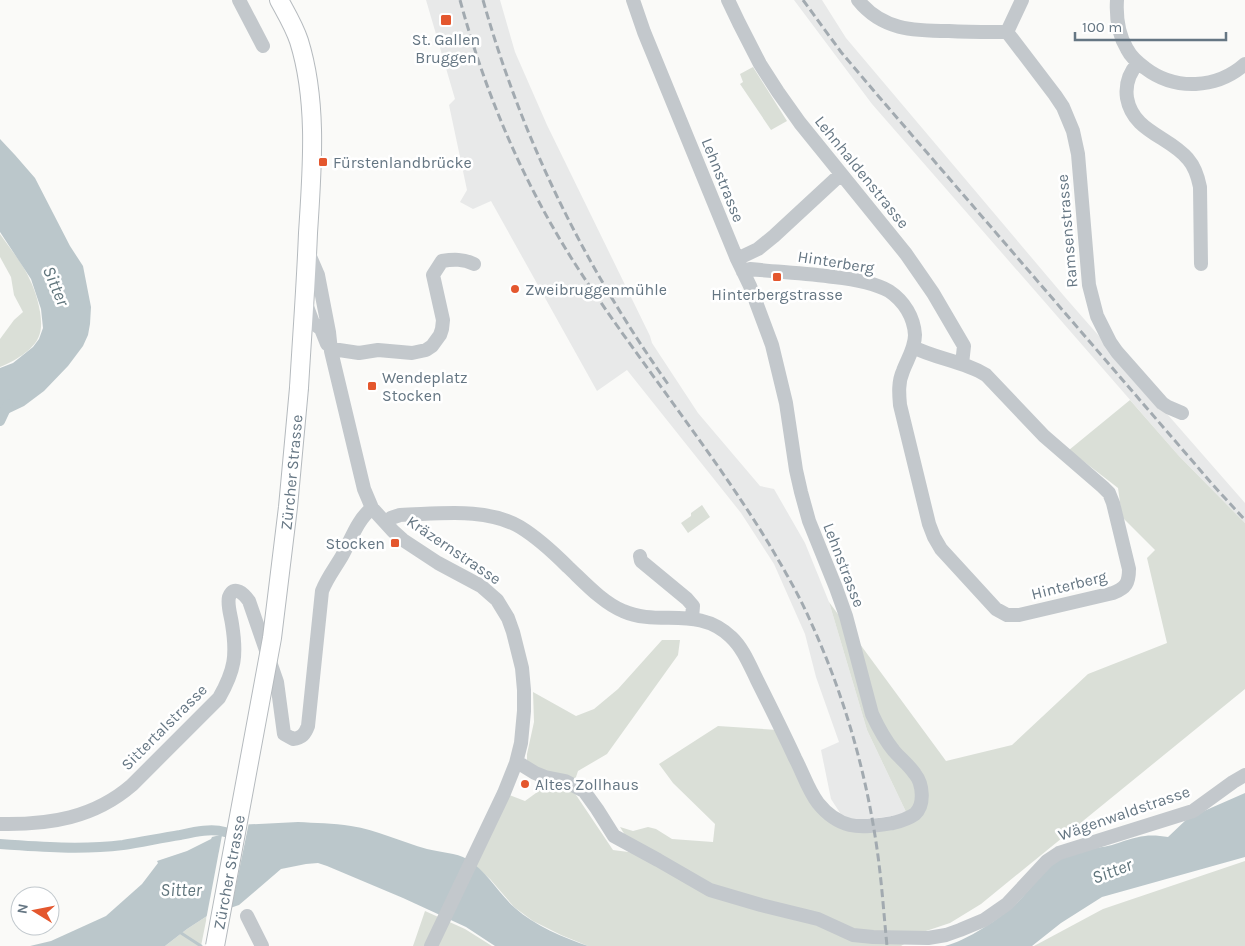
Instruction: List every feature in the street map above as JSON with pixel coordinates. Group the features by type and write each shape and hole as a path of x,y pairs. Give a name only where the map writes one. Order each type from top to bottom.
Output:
{"main road":[{"name":"Zürcher Strasse","path":"215,946 272,638 288,507 305,302 312,151 310,99 304,57 298,39 279,0"}],"street":[{"path":"239,0 263,46"},
{"name":"Lehnstrasse","path":"386,523 391,518 400,515 473,514 499,518 519,526 540,540 616,608 645,617 703,620 715,626 732,638 740,650 781,727 812,794 825,811 841,821 860,826 903,821 914,815 917,811 922,796 920,782 884,737 872,714 846,616 809,521 796,470 786,403 772,345 644,32 633,0"},
{"name":"Lehnhaldenstrasse","path":"728,0 760,64 778,92 800,123 906,254 933,293 964,346 962,364"},
{"path":"858,0 876,17 888,24 906,29 1007,32 1022,0"},
{"path":"1117,0 1118,23 1126,48 1138,63 1166,80 1192,84 1209,83 1225,78 1245,64"},
{"name":"Ramsenstrasse","path":"1007,32 1063,106 1073,131 1078,154 1089,285 1101,325 1116,352 1156,397 1168,407 1182,413"},
{"path":"1138,63 1131,73 1126,86 1128,105 1132,113 1143,126 1181,151 1189,160 1199,178 1200,264"},
{"path":"737,258 758,248 774,236 841,174"},
{"name":"Kräzernstrasse","path":"308,252 318,275 331,351 364,489 372,508 403,540 425,555 481,586 497,600 508,618 522,668 524,690 523,728 516,763 509,783 431,946"},
{"path":"331,351 339,350 359,353 384,350 412,353 420,352 432,346 440,335 443,320 434,275 442,261 457,259 474,264"},
{"name":"Hinterberg","path":"743,272 750,269 861,281 880,287 899,299 908,312 914,327 915,336 913,347 901,378 900,405 929,524 941,549 996,609 1007,615 1019,615 1121,590 1127,584 1130,569 1109,493 1044,436 986,375 975,368 928,354 913,347"},
{"name":"Kräzernstrasse","path":"305,302 313,323 320,329 331,351"},
{"path":"302,339 313,323"},
{"name":"Sittertalstrasse","path":"0,824 52,822 84,813 109,802 132,786 220,698 227,685 233,670 235,651 228,602 233,592 242,592 249,601 277,682 284,734 293,739 302,736 308,726 322,591 325,582 348,545 360,520 372,508"},
{"path":"640,556 641,561 688,599 693,606 692,618"},
{"name":"Wägenwaldstrasse","path":"516,763 534,773 565,781 584,791 614,836 710,890 761,905 818,918 853,935 928,938 946,935 984,920 1007,904 1030,882 1047,861 1059,853 1194,811 1245,775"},
{"path":"247,916 262,946"}],"shaded area":[{"path":"426,0 500,0 515,52 547,125 652,343 698,413 760,486 774,489 805,543 829,602 867,730 907,814 855,821 842,816 831,799 821,750 839,742 816,677 805,634 774,564 741,513 627,370 597,391 491,201 473,209 460,202 467,190 449,105 455,99"},
{"path":"794,0 822,0 846,38 1064,296 1245,503 1245,523 1179,456 872,104"},
{"path":"753,67 787,121 771,130 740,84 743,82 740,74"},
{"path":"0,234 20,262 33,286 41,316 41,330 33,346 28,351 0,367 0,339 14,320 23,312 14,295 11,277 0,257"},
{"path":"1130,400 1179,456 1245,523 1245,689 981,904 950,923 923,932 901,946 588,946 533,921 514,907 490,879 471,862 504,793 525,801 558,777 531,764 527,760 534,722 533,692 576,716 594,709 618,689 662,640 680,640 678,655 607,754 578,771 572,789 613,850 636,853 620,827 633,831 648,827 656,829 672,839 713,842 715,824 673,783 659,764 718,726 778,730 818,809 833,825 866,831 907,814 867,730 829,602 946,761 1012,745 1088,674 1167,643 1147,558 1155,550 1122,517 1118,488 1069,450"},
{"path":"702,505 710,517 688,533 681,523"},
{"path":"1245,861 1245,946 1034,946 1103,909"},
{"path":"425,911 465,929 492,946 413,946"},
{"path":"207,916 201,946 165,946 187,929"}],"water":[{"name":"Sitter","path":"0,139 35,178 70,246 83,266 91,307 88,335 83,346 68,366 44,391 24,406 0,417 0,368 13,363 33,347 39,339 43,328 41,309 31,279 0,232"},
{"name":"Sitter","path":"1245,793 1245,857 1102,897 1061,923 1032,946 945,946 973,934 1002,915 1017,903 1048,869 1060,859 1132,838 1168,837 1188,818"},
{"name":"Sitter","path":"298,822 338,824 361,828 427,849 463,857 481,870 515,908 531,920 569,939 588,946 495,946 466,927 403,898 318,863 281,869 239,905 207,916 165,946 30,946 51,941 106,916 142,884 158,863 157,861 187,851 236,825"}],"pier":[{"path":"235,822 249,822 231,910 206,920 223,830"}],"waterway":[{"path":"0,421 8,404"},
{"path":"0,844 77,848 123,845 202,831 214,830 225,832"},
{"path":"181,933 201,946"}],"railway":[{"path":"460,0 482,71 509,140 559,239 602,305 747,509 785,571 809,618 833,676 861,765 878,856 887,946"},
{"path":"483,0 517,104 560,202 611,296 639,342 670,387"},
{"path":"803,0 841,52 874,91 1245,520"}],"place":[{"name":"St. Gallen Bruggen","path":"446,20"},
{"name":"Fürstenlandbrücke","path":"323,162"},
{"name":"Hinterbergstrasse","path":"777,277"},
{"name":"Zweibruggenmühle","path":"515,289"},
{"name":"Wendeplatz Stocken","path":"372,386"},
{"name":"Stocken","path":"395,543"},
{"name":"Altes Zollhaus","path":"525,784"}]}
